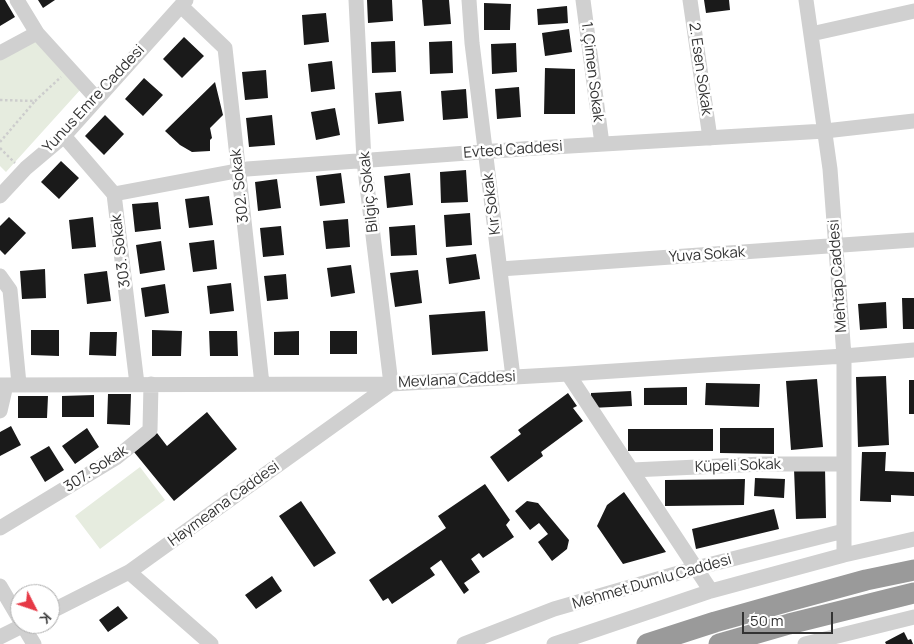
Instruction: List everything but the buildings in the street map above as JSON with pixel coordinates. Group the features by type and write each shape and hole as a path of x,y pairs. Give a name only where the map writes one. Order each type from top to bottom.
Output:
{"highway":[{"path":"647,644 866,580 914,570"},
{"path":"719,644 789,624 914,593"}],"street":[{"path":"17,0 37,33 97,99"},
{"name":"Bilgiç Sokak","path":"356,0 364,161 390,384"},
{"name":"Kır Sokak","path":"469,0 472,43 513,378"},
{"name":"1. Çimen Sokak","path":"583,0 602,144"},
{"name":"2. Esen Sokak","path":"690,0 710,138"},
{"name":"Mehtap Caddesi","path":"806,0 830,169 844,356 844,555"},
{"name":"Yunus Emre Caddesi","path":"0,196 23,172 64,136 184,3"},
{"name":"302. Sokak","path":"184,3 225,48 262,384"},
{"path":"811,34 914,11"},
{"path":"0,52 37,33"},
{"name":"Evted Caddesi","path":"114,194 238,171 602,144 825,131 914,121"},
{"name":"303. Sokak","path":"64,136 114,194 144,384"},
{"name":"Yuva Sokak","path":"500,269 914,240"},
{"path":"0,276 10,290 8,384 0,411"},
{"name":"Mevlana Caddesi","path":"8,384 390,384 513,378 914,350"},
{"path":"568,374 711,591"},
{"name":"307. Sokak","path":"0,528 117,457 150,430 144,384"},
{"name":"Haymeana Caddesi","path":"60,607 129,572 390,384"},
{"name":"Küpeli Sokak","path":"632,470 763,464 844,464"},
{"name":"Mehmet Dumlu Caddesi","path":"464,644 554,609 696,568 844,531"},
{"path":"554,644 711,591 844,555 914,539"},
{"path":"129,572 211,644"},
{"path":"0,586 10,602"},
{"path":"805,644 914,618"}],"path":[{"path":"0,142 35,101 70,69"},
{"path":"0,100 35,101"},
{"path":"0,148 23,172"}],"shaded area":[{"path":"37,38 81,89 6,172 0,166 0,56"},
{"path":"140,467 165,500 100,549 75,516"}]}
